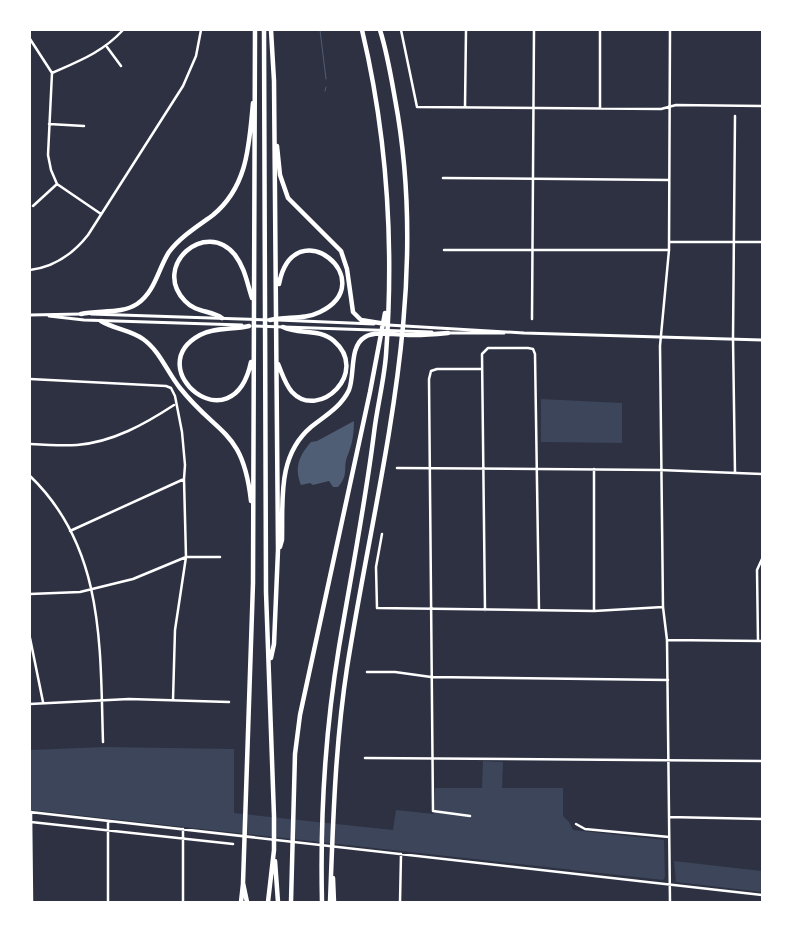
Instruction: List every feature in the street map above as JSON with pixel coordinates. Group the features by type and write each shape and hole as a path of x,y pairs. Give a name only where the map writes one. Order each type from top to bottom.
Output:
{"highway":[{"path":"241,902 246,815 253,530 255,30"},
{"path":"264,30 266,582 270,664 274,848 278,902"},
{"path":"271,30 279,169 284,190 294,206 334,242 341,251 347,269 354,312 361,320 388,324"},
{"path":"322,902 321,821 334,683 370,472 383,379 388,305 384,150 362,30"},
{"path":"330,902 338,738 345,679 359,592 390,431 402,354 405,306 408,228 404,156 395,97 380,30"},
{"path":"81,314 95,311 128,309 138,304 150,290 174,247 220,208 232,195 246,162 255,72"},
{"path":"270,664 274,644 278,550 274,80"},
{"path":"222,318 192,307 182,299 177,289 174,279 176,266 184,252 193,246 214,242 233,253 244,270 254,302"},
{"path":"270,320 307,316 320,312 332,304 341,290 340,269 333,259 324,253 307,251 298,253 283,268 276,301"},
{"path":"291,902 294,848 295,754 304,689 388,305"},
{"path":"101,321 136,334 149,344 185,394 232,440 242,458 246,475 253,530"},
{"path":"249,326 209,331 189,343 180,363 181,374 186,385 198,396 213,401 227,399 242,387 248,375 254,351"},
{"path":"277,360 291,391 309,400 317,400 333,394 343,383 347,369 343,352 331,338 283,327"},
{"path":"278,550 282,540 284,474 288,457 302,436 346,396 352,381 357,346 364,337 373,332 448,333"},
{"path":"268,902 274,848"},
{"path":"332,853 334,902"},
{"path":"243,882 247,902"}],"main road":[{"path":"30,315 81,314 270,320"},
{"path":"36,315 101,321 238,327"},
{"path":"283,319 374,323"},
{"path":"388,324 524,332 762,340"},
{"path":"249,326 373,332"},
{"path":"448,333 524,332"}],"street":[{"path":"52,73 92,56 106,47 123,30"},
{"path":"30,270 53,264 70,253 84,240 183,86 196,56 201,30"},
{"path":"401,30 417,107 661,108 669,106 762,106"},
{"path":"465,107 466,30"},
{"path":"532,319 534,30"},
{"path":"600,30 600,108"},
{"path":"670,30 669,250 661,336 660,470 663,608 667,640 668,680 670,902"},
{"path":"30,39 52,73 48,160 57,184 102,214"},
{"path":"106,47 121,66"},
{"path":"735,116 733,338 735,473"},
{"path":"49,124 84,126"},
{"path":"443,178 668,180"},
{"path":"33,206 57,184"},
{"path":"669,242 762,242"},
{"path":"444,250 669,250"},
{"path":"485,610 482,369 484,351 488,348 533,349 536,354 539,610"},
{"path":"470,816 433,811 429,468 431,371 482,369"},
{"path":"30,379 166,386 174,393 182,432 185,465 186,557 175,630 173,700"},
{"path":"30,444 72,446 104,440 135,428 175,405"},
{"path":"397,468 660,470 762,474"},
{"path":"594,469 594,611"},
{"path":"30,476 47,495 70,531 93,590 101,656 103,742"},
{"path":"70,531 184,479"},
{"path":"382,534 376,567 376,608 594,611 663,608"},
{"path":"30,594 71,593 93,590 133,579 186,557 220,557"},
{"path":"758,641 757,570 761,559"},
{"path":"30,638 43,702"},
{"path":"667,640 762,641"},
{"path":"367,672 394,672 431,677 668,680"},
{"path":"30,704 101,699 229,702"},
{"path":"365,758 762,761"},
{"path":"32,902 31,812 762,895"},
{"path":"669,817 762,819"},
{"path":"108,821 108,902"},
{"path":"31,822 233,844"},
{"path":"576,824 585,829 669,837"},
{"path":"183,830 183,902"},
{"path":"400,854 400,902"}],"shaded area":[{"path":"541,399 622,403 622,443 541,442"},
{"path":"354,421 354,431 346,461 345,475 338,487 333,487 329,481 313,485 310,483 301,485 298,473 299,462 303,452 311,442 317,441"},
{"path":"105,747 234,749 234,813 393,830 396,810 434,814 435,788 482,788 483,761 503,762 502,788 563,788 563,816 573,830 664,840 665,877 663,880 30,810 30,750"},
{"path":"674,861 762,871 762,892 676,882"}],"waterway":[{"path":"320,30 326,79"},
{"path":"325,91 326,87"}]}
